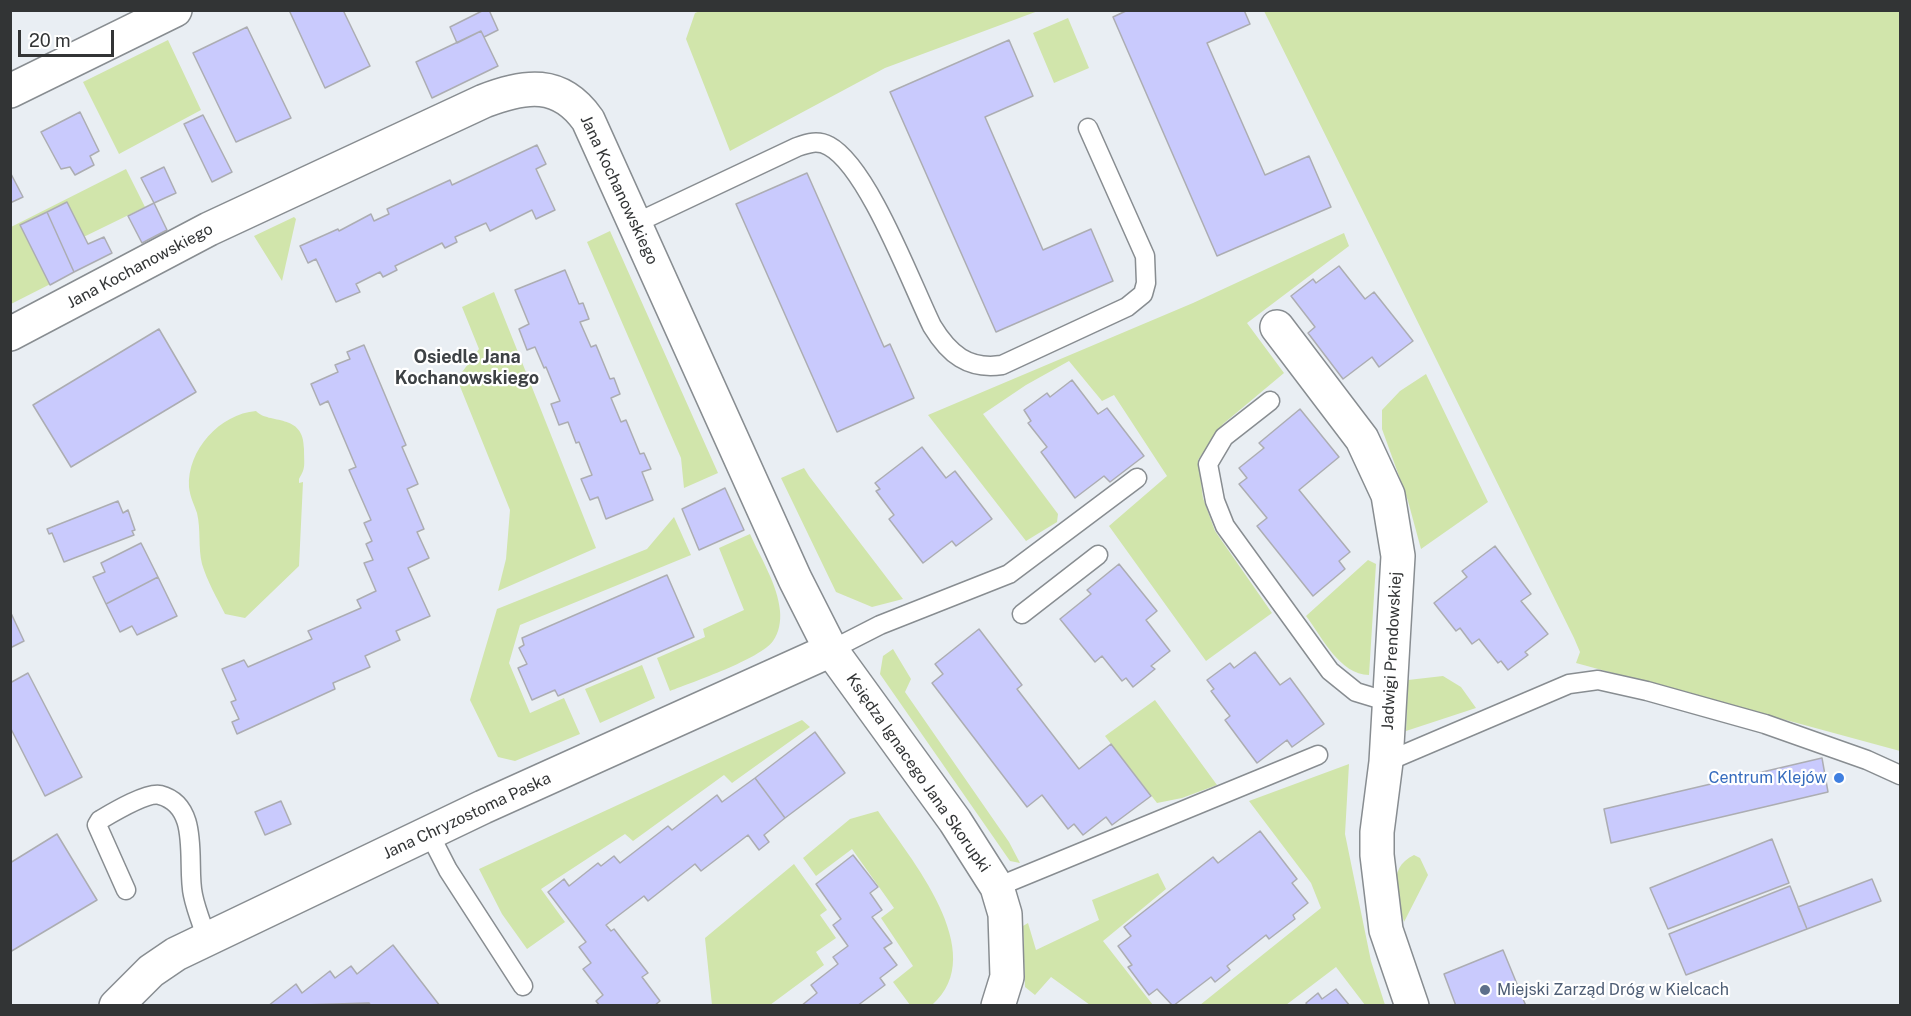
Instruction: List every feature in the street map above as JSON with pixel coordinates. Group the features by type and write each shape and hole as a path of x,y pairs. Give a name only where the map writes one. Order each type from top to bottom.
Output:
{"street":[{"path":"10,91 175,10"},
{"name":"Jana Kochanowskiego","path":"10,334 219,225 484,101 522,90 552,91 579,108 588,120 795,579 831,650"},
{"name":"Jadwigi Prendowskiej","path":"1277,327 1362,439 1388,495 1398,556 1386,762 1377,832 1377,855 1386,930 1412,1005"},
{"name":"Jana Chryzostoma Paska","path":"116,1005 151,971 176,954 429,833 831,650"},
{"name":"Księdza Ignacego Jana Skorupki","path":"831,650 956,821 997,887 1005,914 1007,977 998,1005"}],"lane":[{"path":"636,223 797,147 816,142 826,145 842,155 862,180 932,326 945,345 958,359 967,363 982,367 1002,365 1127,307 1143,294 1146,284 1145,256 1088,128"},
{"path":"1270,401 1224,437 1208,464 1218,510 1225,526 1330,671 1356,692 1389,702"},
{"path":"831,650 880,626 1009,574 1137,478"},
{"path":"1022,614 1098,555"},
{"path":"1386,762 1569,684 1598,680 1647,691 1765,724 1867,760 1900,775"},
{"path":"997,887 1318,755"},
{"path":"126,890 97,825 100,819 146,797 159,795 172,802 183,816 191,834 192,893 207,939"},
{"path":"429,833 448,870 523,986"}],"green space":[{"path":"700,11 1038,11 885,68 730,151 686,39 695,13"},
{"path":"1264,11 1900,11 1900,751 1576,663 1580,652 1574,638"},
{"path":"1068,18 1089,68 1054,83 1033,33"},
{"path":"168,40 201,110 119,154 83,82"},
{"path":"126,169 145,207 63,247 74,272 11,304 11,227"},
{"path":"294,217 296,219 282,281 254,236"},
{"path":"610,231 718,473 684,488 681,458 587,242"},
{"path":"1344,233 1349,246 1247,323 1284,373 1223,424 1198,460 1203,498 1215,531 1272,613 1206,661 1109,526 1167,476 1114,395 1102,401 1069,361 1026,385 983,414 1058,514 1057,522 1026,541 928,415 1193,303"},
{"path":"494,292 596,548 498,591 506,559 510,510 457,379 479,349 462,307"},
{"path":"1426,374 1488,502 1421,549 1408,501 1382,429 1382,410 1400,391"},
{"path":"256,411 269,418 292,424 302,437 304,463 299,479 299,483 303,482 299,566 245,618 225,614 207,577 201,558 197,513 189,487 194,460 208,436 230,419"},
{"path":"804,468 903,599 872,607 836,592 781,478"},
{"path":"674,517 691,555 520,625 509,663 530,713 564,698 580,734 515,761 498,757 470,700 497,609 647,549"},
{"path":"750,534 779,601 780,623 775,638 755,655 670,691 657,658 705,637 703,629 744,610 719,548"},
{"path":"1368,560 1376,564 1369,675 1349,669 1341,662 1325,644 1306,616"},
{"path":"893,649 911,679 905,692 1009,842 1020,863 1010,861 880,674 883,656"},
{"path":"642,665 655,698 600,723 585,689"},
{"path":"1443,676 1461,687 1476,708 1406,731 1408,680"},
{"path":"1155,700 1217,785 1182,798 1157,803 1105,736"},
{"path":"802,720 810,727 732,783 724,775 633,841 625,834 541,889 565,922 527,949 502,914 479,869"},
{"path":"1349,764 1345,834 1371,961 1385,1005 1365,1005 1336,967 1286,1005 1200,1005 1321,908 1311,883 1249,801"},
{"path":"878,811 925,879 939,906 949,933 953,959 948,984 932,1005 910,1005 893,982 913,966 881,918 894,908 852,849 816,876 803,858 850,819"},
{"path":"1414,855 1420,858 1428,875 1404,922 1397,894 1397,876 1399,868"},
{"path":"794,864 827,910 820,915 836,938 816,952 824,965 770,1005 712,1005 705,938"},
{"path":"1158,873 1166,889 1103,941 1153,1005 1090,1005 1051,977 1035,995 1025,987 1023,926 1028,923 1036,950 1099,920 1092,900"}],"building":[{"path":"289,10 343,10 370,66 325,88"},
{"path":"484,10 489,10 498,30 484,37 481,31 457,43 450,27"},
{"path":"1128,10 1244,10 1250,24 1207,43 1265,175 1309,156 1331,207 1217,256 1113,17"},
{"path":"247,27 291,118 236,142 193,53"},
{"path":"481,31 498,66 432,98 416,62"},
{"path":"1009,40 1033,96 985,117 1043,250 1091,229 1113,281 996,332 890,92"},
{"path":"80,112 99,151 90,156 94,165 75,175 70,167 61,169 41,132"},
{"path":"203,115 232,172 212,182 184,124"},
{"path":"537,145 546,164 536,169 555,210 536,219 532,210 490,231 486,223 455,237 457,242 445,248 442,243 395,266 397,270 383,277 380,272 356,284 360,292 336,302 316,259 308,263 300,246 338,229 339,231 371,214 374,221 389,214 387,209 450,180 452,185"},
{"path":"164,167 176,193 154,203 141,178"},
{"path":"10,172 23,197 10,203"},
{"path":"807,173 884,347 890,344 914,398 837,432 736,204"},
{"path":"67,202 88,244 104,237 112,253 74,272 47,212"},
{"path":"154,203 167,230 142,243 128,216"},
{"path":"47,212 74,272 50,285 20,225"},
{"path":"1339,266 1365,299 1374,292 1413,341 1379,367 1372,357 1343,379 1308,333 1315,327 1291,296 1313,279 1316,283"},
{"path":"565,270 579,304 583,303 589,319 580,322 591,347 596,345 610,379 614,378 620,394 611,398 621,422 626,420 640,454 644,453 651,469 642,472 653,500 606,519 598,497 590,500 581,479 592,475 579,442 576,443 568,422 559,425 551,404 560,401 546,367 544,368 535,347 527,350 519,329 529,324 515,290"},
{"path":"159,329 196,392 71,467 33,405"},
{"path":"364,345 406,445 402,447 418,484 407,489 424,529 417,532 429,558 408,568 430,616 396,631 400,640 365,656 370,667 333,683 335,689 237,734 232,722 239,719 231,702 236,700 222,669 244,660 248,667 312,639 308,631 361,608 357,600 376,591 364,563 373,560 366,544 372,541 364,523 371,520 349,470 356,467 328,401 320,405 311,384 338,372 335,365 350,359 347,352"},
{"path":"1072,380 1098,414 1107,408 1144,456 1110,482 1104,476 1075,498 1041,452 1047,447 1028,423 1031,421 1024,410 1047,393 1050,397"},
{"path":"1300,409 1339,457 1299,490 1350,552 1339,561 1345,569 1313,596 1257,526 1267,518 1239,484 1247,478 1239,468 1264,448 1259,443"},
{"path":"922,447 946,478 955,471 992,519 956,546 952,541 923,563 889,519 894,515 876,491 880,489 875,483"},
{"path":"725,488 744,530 699,550 682,509"},
{"path":"118,501 123,513 128,510 135,530 132,531 134,535 64,562 52,533 49,534 47,529"},
{"path":"141,543 158,577 106,604 93,577 105,572 101,563"},
{"path":"1495,546 1531,594 1521,601 1548,634 1525,652 1528,655 1508,670 1501,661 1498,663 1479,639 1472,644 1460,628 1456,631 1434,603 1467,577 1462,571"},
{"path":"1119,564 1157,611 1146,620 1170,651 1151,666 1155,669 1133,687 1126,678 1122,681 1102,656 1095,662 1060,619 1091,594 1087,590"},
{"path":"667,575 694,637 558,696 555,690 532,700 518,668 527,664 519,648 524,645 522,638"},
{"path":"158,577 177,616 137,635 132,626 120,632 106,604"},
{"path":"10,611 24,641 10,648"},
{"path":"979,629 1022,685 1017,689 1079,769 1111,744 1151,796 1112,825 1106,817 1083,835 1074,824 1068,829 1042,795 1027,807 932,683 943,674 935,664"},
{"path":"1255,652 1280,685 1290,678 1324,724 1292,747 1287,740 1257,763 1225,720 1230,716 1211,691 1214,689 1207,680 1230,663 1234,668"},
{"path":"28,673 82,777 45,796 10,727 10,683"},
{"path":"815,732 845,773 785,818 755,778"},
{"path":"1822,758 1828,792 1611,843 1604,809"},
{"path":"755,778 785,818 764,835 769,842 759,850 748,835 701,871 695,864 648,901 644,896 606,925 611,931 614,929 648,973 642,977 660,1001 654,1006 600,1006 596,1001 603,995 583,969 591,963 579,947 586,942 548,892 564,879 569,886 598,863 601,866 614,856 620,863 668,826 672,830 717,795 722,802"},
{"path":"281,801 291,824 265,835 255,812"},
{"path":"1260,831 1297,879 1292,883 1308,903 1293,915 1295,919 1269,939 1266,935 1227,966 1230,970 1215,982 1211,977 1173,1006 1157,989 1149,995 1128,967 1132,965 1118,946 1131,936 1124,927 1213,857 1218,863"},
{"path":"57,834 97,900 10,952 10,863"},
{"path":"1772,839 1789,883 1668,929 1650,888"},
{"path":"853,855 878,887 870,893 882,910 872,917 892,943 884,948 897,965 880,978 885,985 857,1006 801,1006 817,993 811,985 838,964 833,957 848,946 833,925 841,919 816,884"},
{"path":"1872,879 1881,901 1807,929 1798,907"},
{"path":"1790,886 1807,929 1686,975 1669,934"},
{"path":"393,945 440,1006 371,1006 369,1003 268,1006 296,984 302,993 330,971 335,978 351,966 357,974"},
{"name":"Miejski Zarząd Dróg w Kielcach","path":"1503,950 1526,1006 1456,1006 1444,974"},
{"path":"1336,989 1350,1006 1308,1006 1306,1003 1318,993 1322,999"}],"place":[{"name":"Centrum Klejów","path":"1839,778"},
{"name":"Miejski Zarząd Dróg w Kielcach","path":"1485,990"}],"district":[{"name":"Osiedle Jana Kochanowskiego","path":"467,367"}]}
